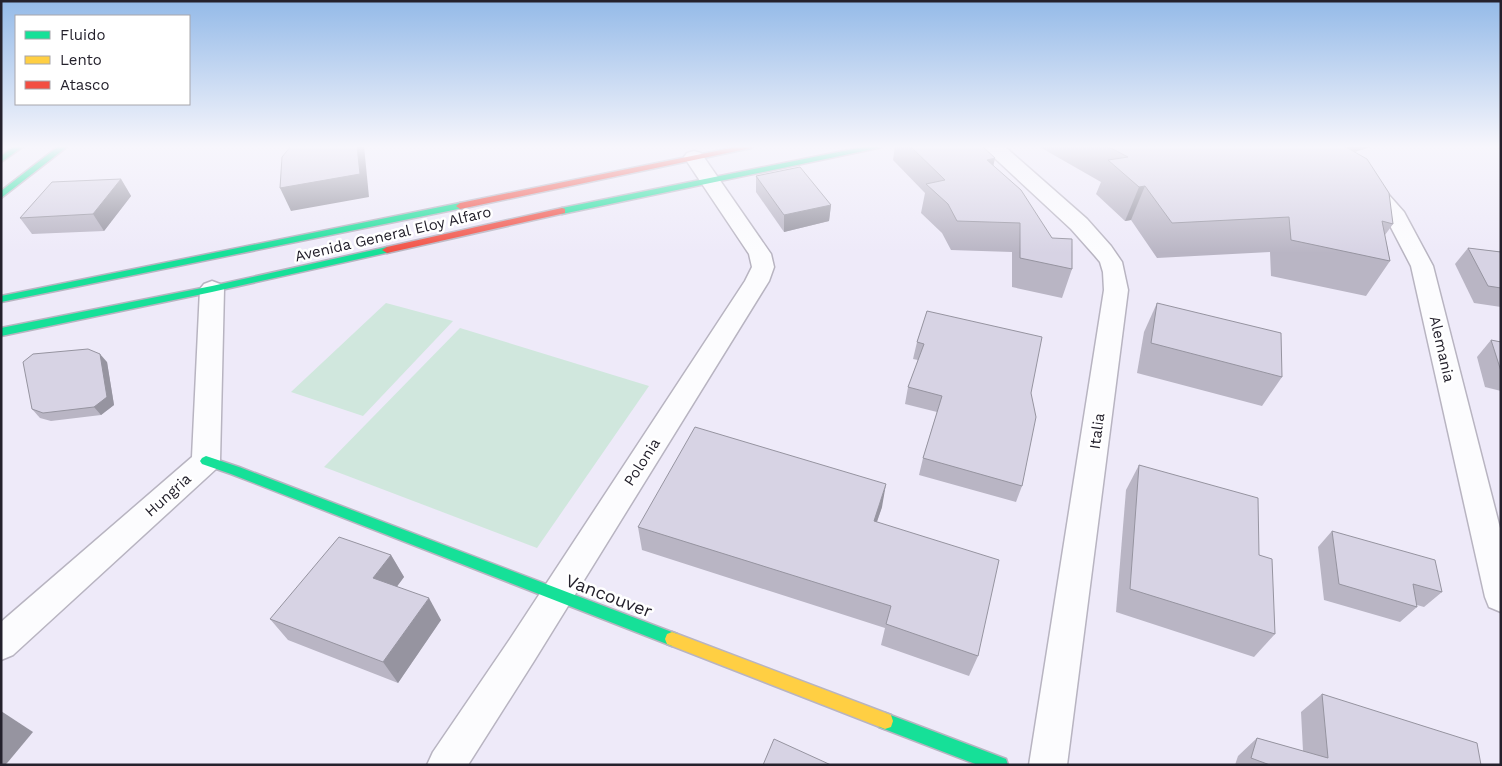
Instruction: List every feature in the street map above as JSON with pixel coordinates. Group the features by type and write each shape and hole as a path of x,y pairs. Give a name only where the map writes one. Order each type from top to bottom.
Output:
{"main road":[{"path":"1,195 18,182"},
{"name":"Avenida General Eloy Alfaro","path":"5,297 238,252 575,182"},
{"name":"Avenida General Eloy Alfaro","path":"1,332 212,289 557,212 703,182"},
{"name":"Vancouver","path":"206,461 235,470 1000,765"}],"street":[{"name":"Polonia","path":"446,765 757,281 763,267 760,254 712,182"},
{"name":"Italia","path":"1032,182 1079,224 1103,251 1113,267 1116,290 1048,765"},
{"name":"Alemania","path":"1363,182 1374,190 1393,212 1422,266 1501,598"},
{"path":"206,461 212,289"},
{"name":"Hungria","path":"1,644 206,461"}],"green space":[{"path":"386,303 453,321 363,416 291,392"},
{"path":"460,328 649,386 537,548 324,467"}],"building":[{"path":"52,182 119,182 93,214 20,218"},
{"path":"280,182 316,182 280,188"},
{"path":"760,182 812,182 831,205 784,215"},
{"path":"937,182 1012,182 1021,190 1052,238 1072,239 1072,269 1020,258 1020,223 957,221 948,204 926,184"},
{"path":"1133,182 1382,182 1389,193 1393,224 1382,221 1390,261 1291,240 1289,217 1172,223 1145,186 1139,187"},
{"path":"1468,248 1501,252 1501,288 1488,286"},
{"path":"1157,303 1281,333 1282,377 1151,343"},
{"path":"927,311 1042,337 1031,393 1036,417 1022,486 923,458 942,396 908,387 924,344 917,342"},
{"path":"1491,340 1501,342 1501,371"},
{"path":"88,349 100,354 107,397 94,407 43,413 32,409 23,362 33,354"},
{"path":"695,427 886,484 874,521 999,560 978,656 886,624 891,606 638,527"},
{"path":"1139,465 1258,498 1259,555 1272,559 1275,634 1130,589"},
{"path":"1332,531 1435,560 1442,592 1413,584 1417,607 1339,584"},
{"path":"339,537 391,555 373,578 429,598 383,662 270,619"},
{"path":"1322,694 1477,743 1481,765 1270,765 1251,758 1257,738 1328,758"},
{"path":"774,739 831,765 763,765"}],"traffic: fast":[{"path":"1,195 18,182"},
{"path":"562,211 704,182"},
{"path":"1,299 460,206"},
{"path":"1,332 212,289 387,250"},
{"path":"206,461 235,470 672,639"},
{"path":"885,721 1000,765"}],"traffic: slow":[{"path":"672,639 885,721"}],"traffic: jam":[{"path":"460,206 578,182"},
{"path":"387,250 562,211"}]}
